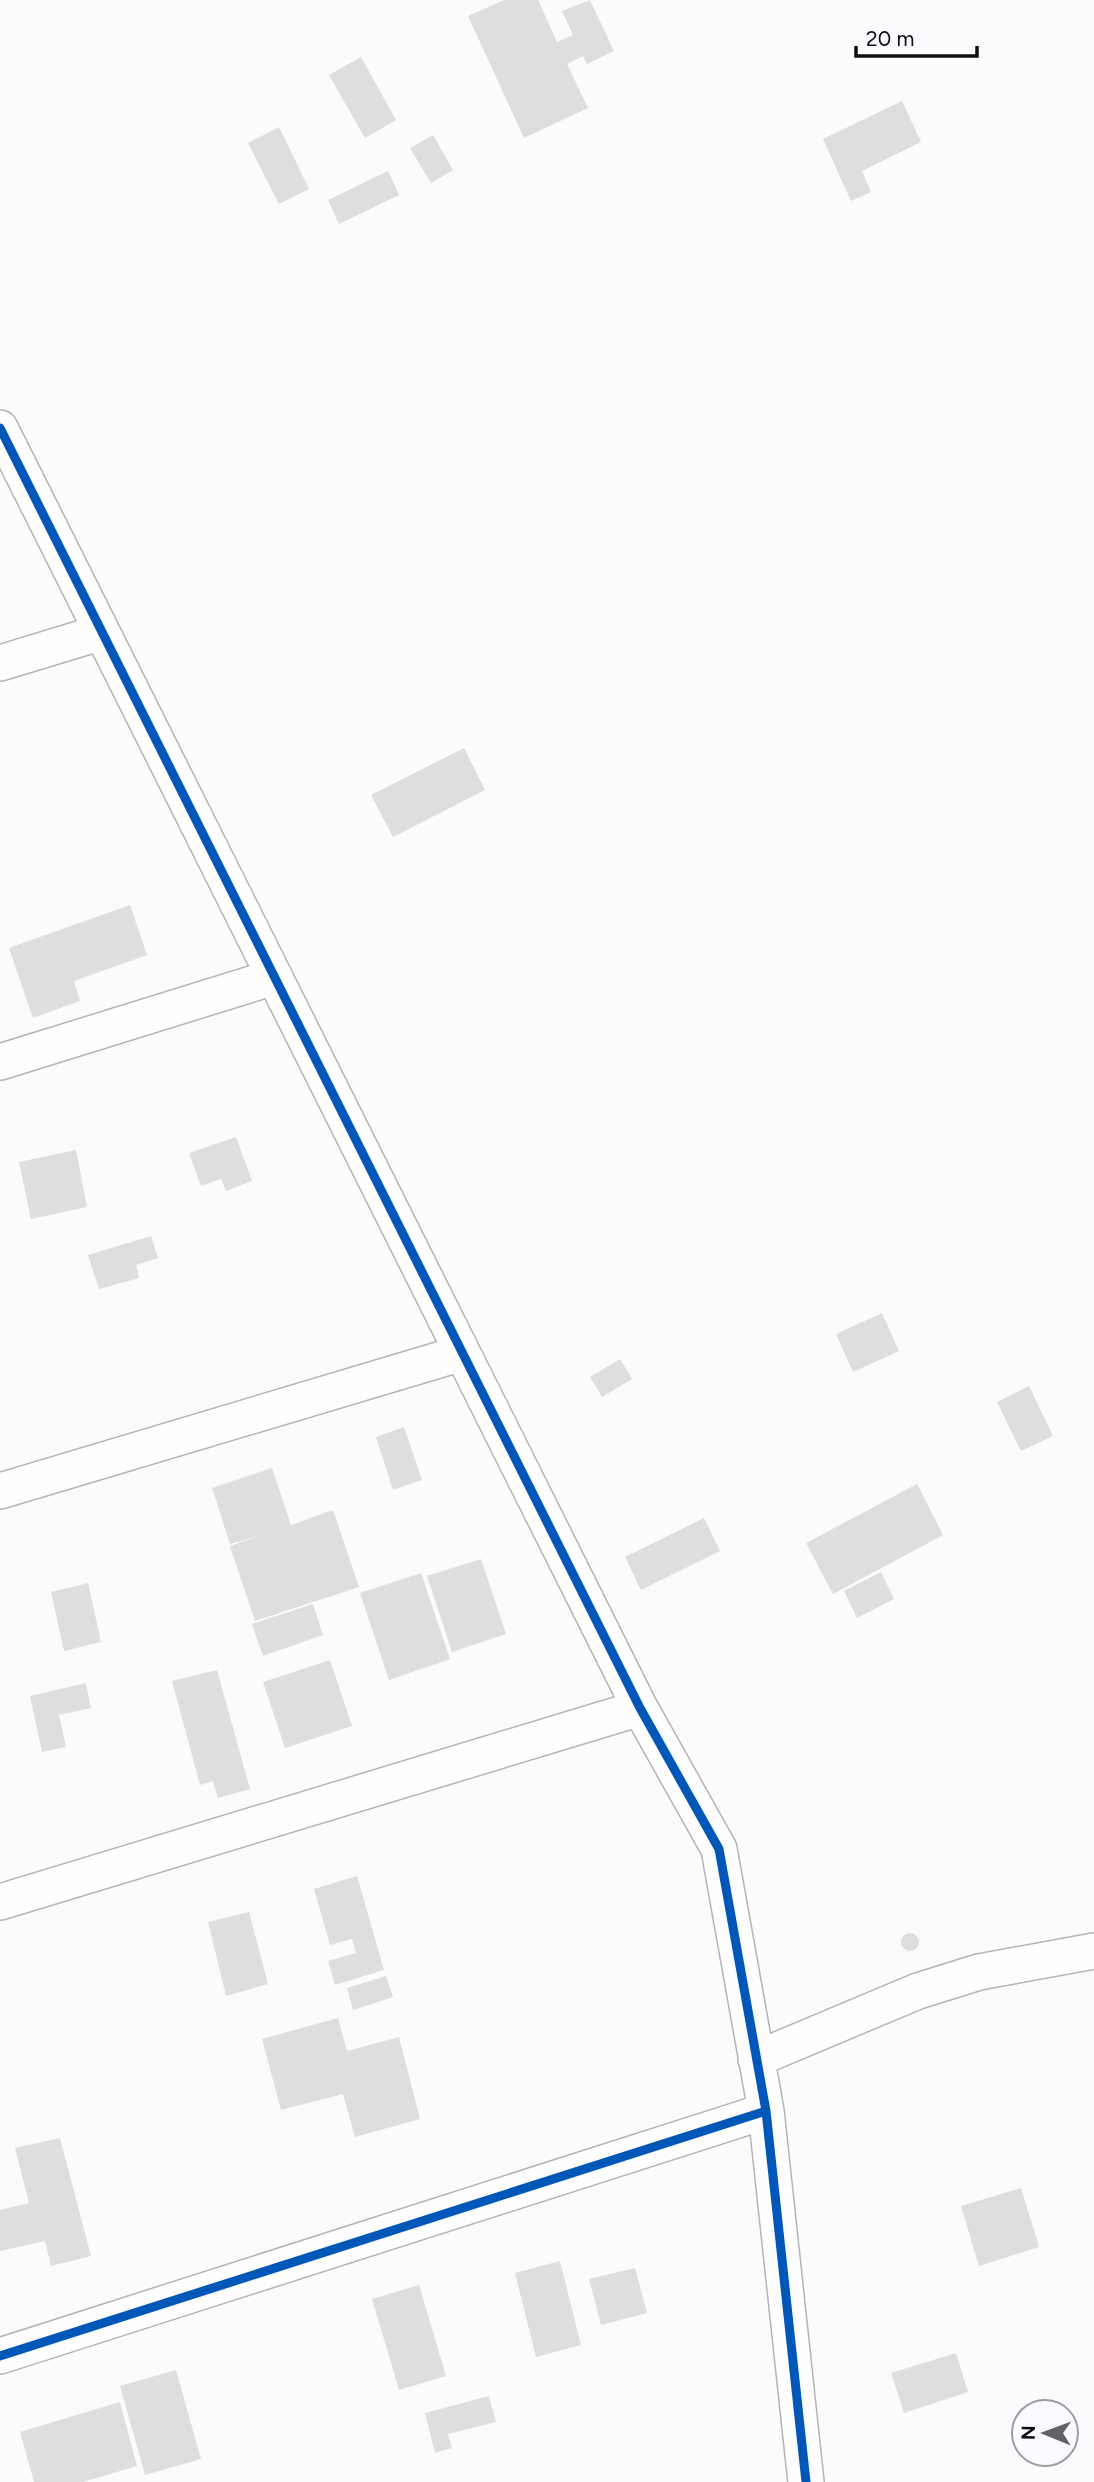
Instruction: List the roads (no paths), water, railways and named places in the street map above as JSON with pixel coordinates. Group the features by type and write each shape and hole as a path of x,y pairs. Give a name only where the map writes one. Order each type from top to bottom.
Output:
{"street":[{"path":"0,428 640,1708 719,1849 766,2111 806,2482"},
{"path":"0,663 102,632"},
{"path":"0,1062 275,977"},
{"path":"0,1491 463,1353"},
{"path":"0,1902 640,1708"},
{"path":"756,2059 918,1991 979,1972 1094,1951"},
{"path":"0,2356 766,2111"}]}
